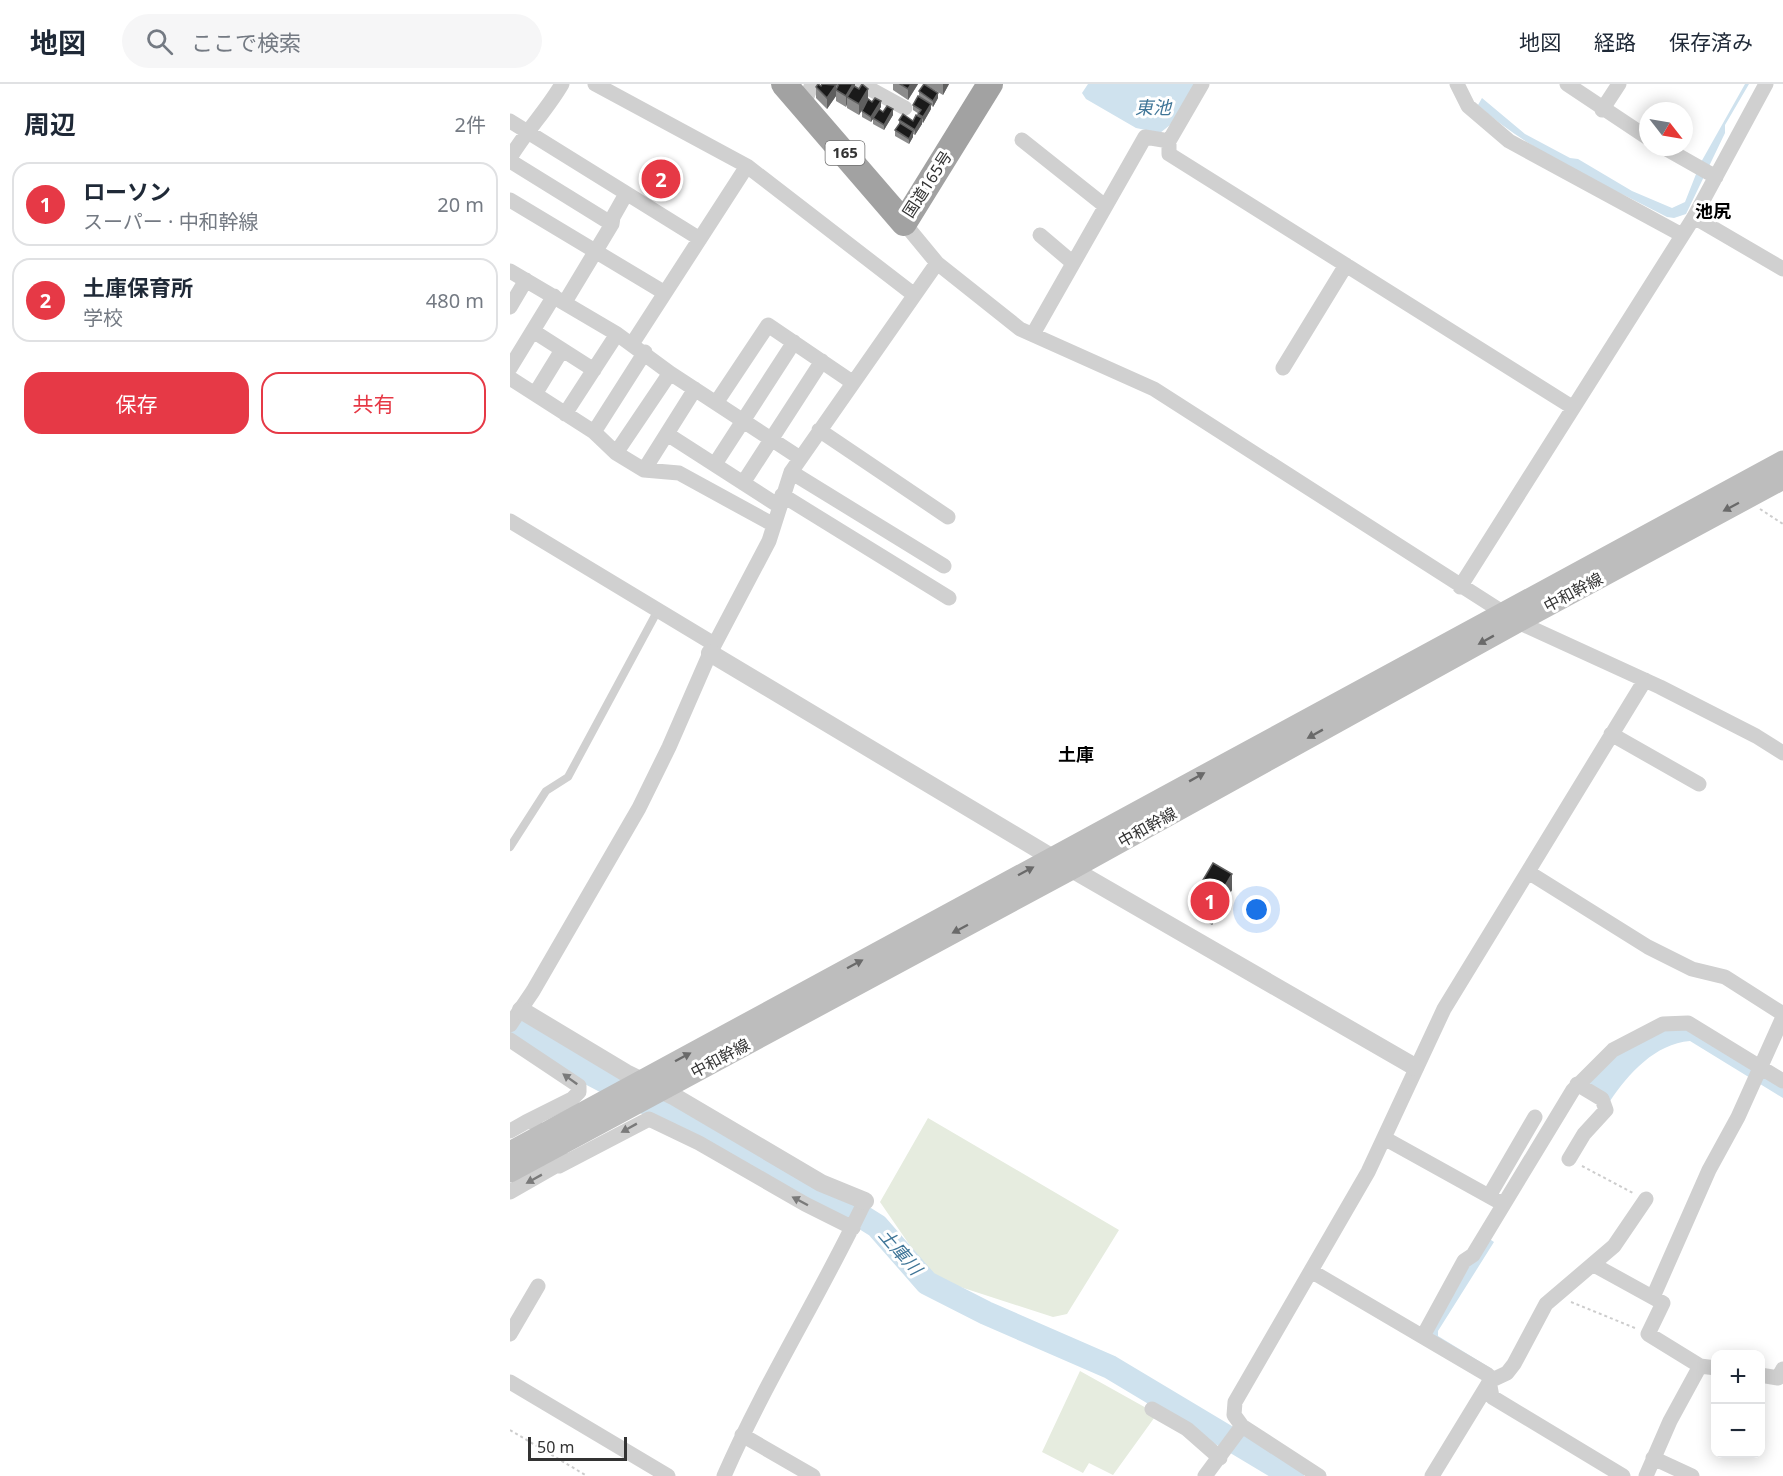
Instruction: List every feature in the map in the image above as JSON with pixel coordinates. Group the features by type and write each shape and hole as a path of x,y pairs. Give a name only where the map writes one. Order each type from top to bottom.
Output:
{"highway":[{"name":"国道165号","path":"784,84 808,94 904,223 990,84"}],"main road":[{"name":"中和幹線","path":"510,1152 608,1098 646,1087 1072,869 1783,461"},
{"name":"中和幹線","path":"510,1173 631,1107 646,1087 1051,857 1509,617 1783,479"}],"street":[{"path":"562,84 551,102 526,131 510,159 612,224"},
{"path":"594,84 747,166 913,294"},
{"path":"861,84 886,90 905,108"},
{"path":"1202,84 1169,141 1168,154 1572,407"},
{"path":"1457,84 1468,106 1509,141 1682,235"},
{"path":"1567,84 1602,110 1639,133"},
{"path":"1602,110 1619,84"},
{"path":"1460,587 1694,217 1706,172 1766,84"},
{"path":"510,121 700,239"},
{"path":"1033,334 1144,137 1169,141"},
{"path":"1022,140 1105,206"},
{"path":"1678,156 1706,172"},
{"path":"594,432 665,293 747,166"},
{"path":"510,368 533,332 595,252 626,194"},
{"path":"510,200 665,293"},
{"path":"1694,217 1783,268"},
{"path":"904,223 938,263 1008,321 1154,389 1509,617 1742,728 1783,753"},
{"path":"1040,235 1073,263"},
{"path":"724,1476 742,1435 865,1201 821,1183 514,1013 639,808 669,747 712,648 769,541 780,500 791,472 913,294 938,263"},
{"path":"1283,368 1346,265"},
{"path":"510,271 617,334 743,422 800,458"},
{"path":"510,307 526,280"},
{"path":"716,403 768,325 852,382"},
{"path":"533,332 594,370"},
{"path":"565,414 617,334"},
{"path":"715,464 794,342"},
{"path":"535,394 562,350"},
{"path":"743,483 822,361"},
{"path":"615,453 670,372"},
{"path":"510,378 594,432 615,453 644,470 679,473 774,525"},
{"path":"644,470 695,389"},
{"path":"819,430 948,517"},
{"path":"667,434 743,483 780,500 949,598"},
{"path":"791,472 944,566"},
{"path":"510,520 659,609 712,648 1051,857 1415,1067"},
{"path":"1319,1476 1242,1426 1234,1415 1235,1402 1352,1202 1384,1138 1415,1067 1454,992 1645,680"},
{"path":"1611,734 1699,784"},
{"path":"1528,872 1648,947 1692,969 1725,976 1783,1016 1738,1117 1709,1170 1653,1297"},
{"path":"1423,1336 1464,1262 1473,1255 1577,1084 1613,1050 1663,1024 1688,1023 1783,1081"},
{"path":"510,1040 579,1086 579,1092 572,1099 510,1131"},
{"path":"1569,1159 1584,1134 1606,1110 1602,1099 1577,1084"},
{"path":"559,1166 631,1107"},
{"path":"526,1122 572,1117"},
{"path":"1489,1196 1535,1117"},
{"path":"510,1192 649,1119 699,1143 805,1204 853,1227"},
{"path":"1384,1138 1503,1204"},
{"path":"1432,1476 1490,1381 1507,1373 1514,1364 1539,1314 1556,1294 1594,1265 1626,1230 1646,1199"},
{"path":"1594,1265 1663,1303 1648,1334 1708,1367 1670,1421 1646,1476"},
{"path":"1311,1271 1488,1375 1492,1397 1623,1476"},
{"path":"510,1334 538,1286"},
{"path":"1765,1376 1778,1378 1783,1369"},
{"path":"510,1382 668,1476"},
{"path":"1152,1409 1187,1429 1220,1458"},
{"path":"1205,1476 1242,1426"},
{"path":"742,1435 813,1476"},
{"path":"1653,1458 1692,1476"}],"lane":[{"path":"510,848 546,791 568,777 659,609"}],"path":[{"path":"1748,498 1783,524"},
{"path":"1569,1159 1646,1199"},
{"path":"1556,1294 1580,1307 1648,1334"},
{"path":"510,1430 587,1476"}],"shaded area":[{"path":"928,1118 1119,1230 1067,1314 1053,1317 942,1281 922,1263 880,1202"},
{"path":"1080,1371 1157,1414 1113,1475 1089,1463 1083,1473 1042,1452"}],"water":[{"name":"東池","path":"1088,84 1196,84 1175,121 1160,133 1136,128 1086,99 1082,93"},
{"path":"1745,84 1749,84 1725,125 1725,133 1686,214 1674,218 1667,217 1593,180 1544,153 1478,105 1482,98 1525,134 1570,158 1578,159 1632,191 1672,208 1685,202 1700,164"},
{"path":"1683,1028 1783,1087 1783,1098 1690,1041 1677,1043 1654,1054 1634,1071 1610,1101 1587,1084 1608,1061 1629,1044 1652,1033"},
{"path":"1488,1238 1494,1242 1438,1331 1438,1336 1492,1369 1487,1369 1430,1335 1466,1265"}],"building":[{"path":"818,84 821,86 822,84 836,85 827,98 816,87"},
{"path":"839,84 853,84 846,96 836,90"},
{"path":"862,84 868,89 859,104 847,97 854,86 859,89"},
{"path":"900,84 911,84 908,89"},
{"path":"924,84 938,93 933,101 919,91"},
{"path":"918,96 931,104 923,117 918,114 921,110 913,105"},
{"path":"875,98 881,101 871,117 862,111 868,99 872,102"},
{"path":"887,106 893,109 884,125 873,118 879,109 883,112"},
{"path":"903,114 913,121 916,115 922,118 915,130 899,120"},
{"path":"900,123 913,131 909,139 895,130"},
{"path":"1213,863 1232,874 1212,908 1193,897"}],"waterway":[{"name":"土庫川","path":"510,1024 563,1059 853,1211 877,1226 927,1283 986,1313 1110,1367 1292,1476"}],"place":[{"name":"土庫保育所","path":"661,179"},
{"name":"ローソン","path":"1210,901"}],"district":[{"name":"池尻","path":"1713,212"},
{"name":"土庫","path":"1076,755"}]}
